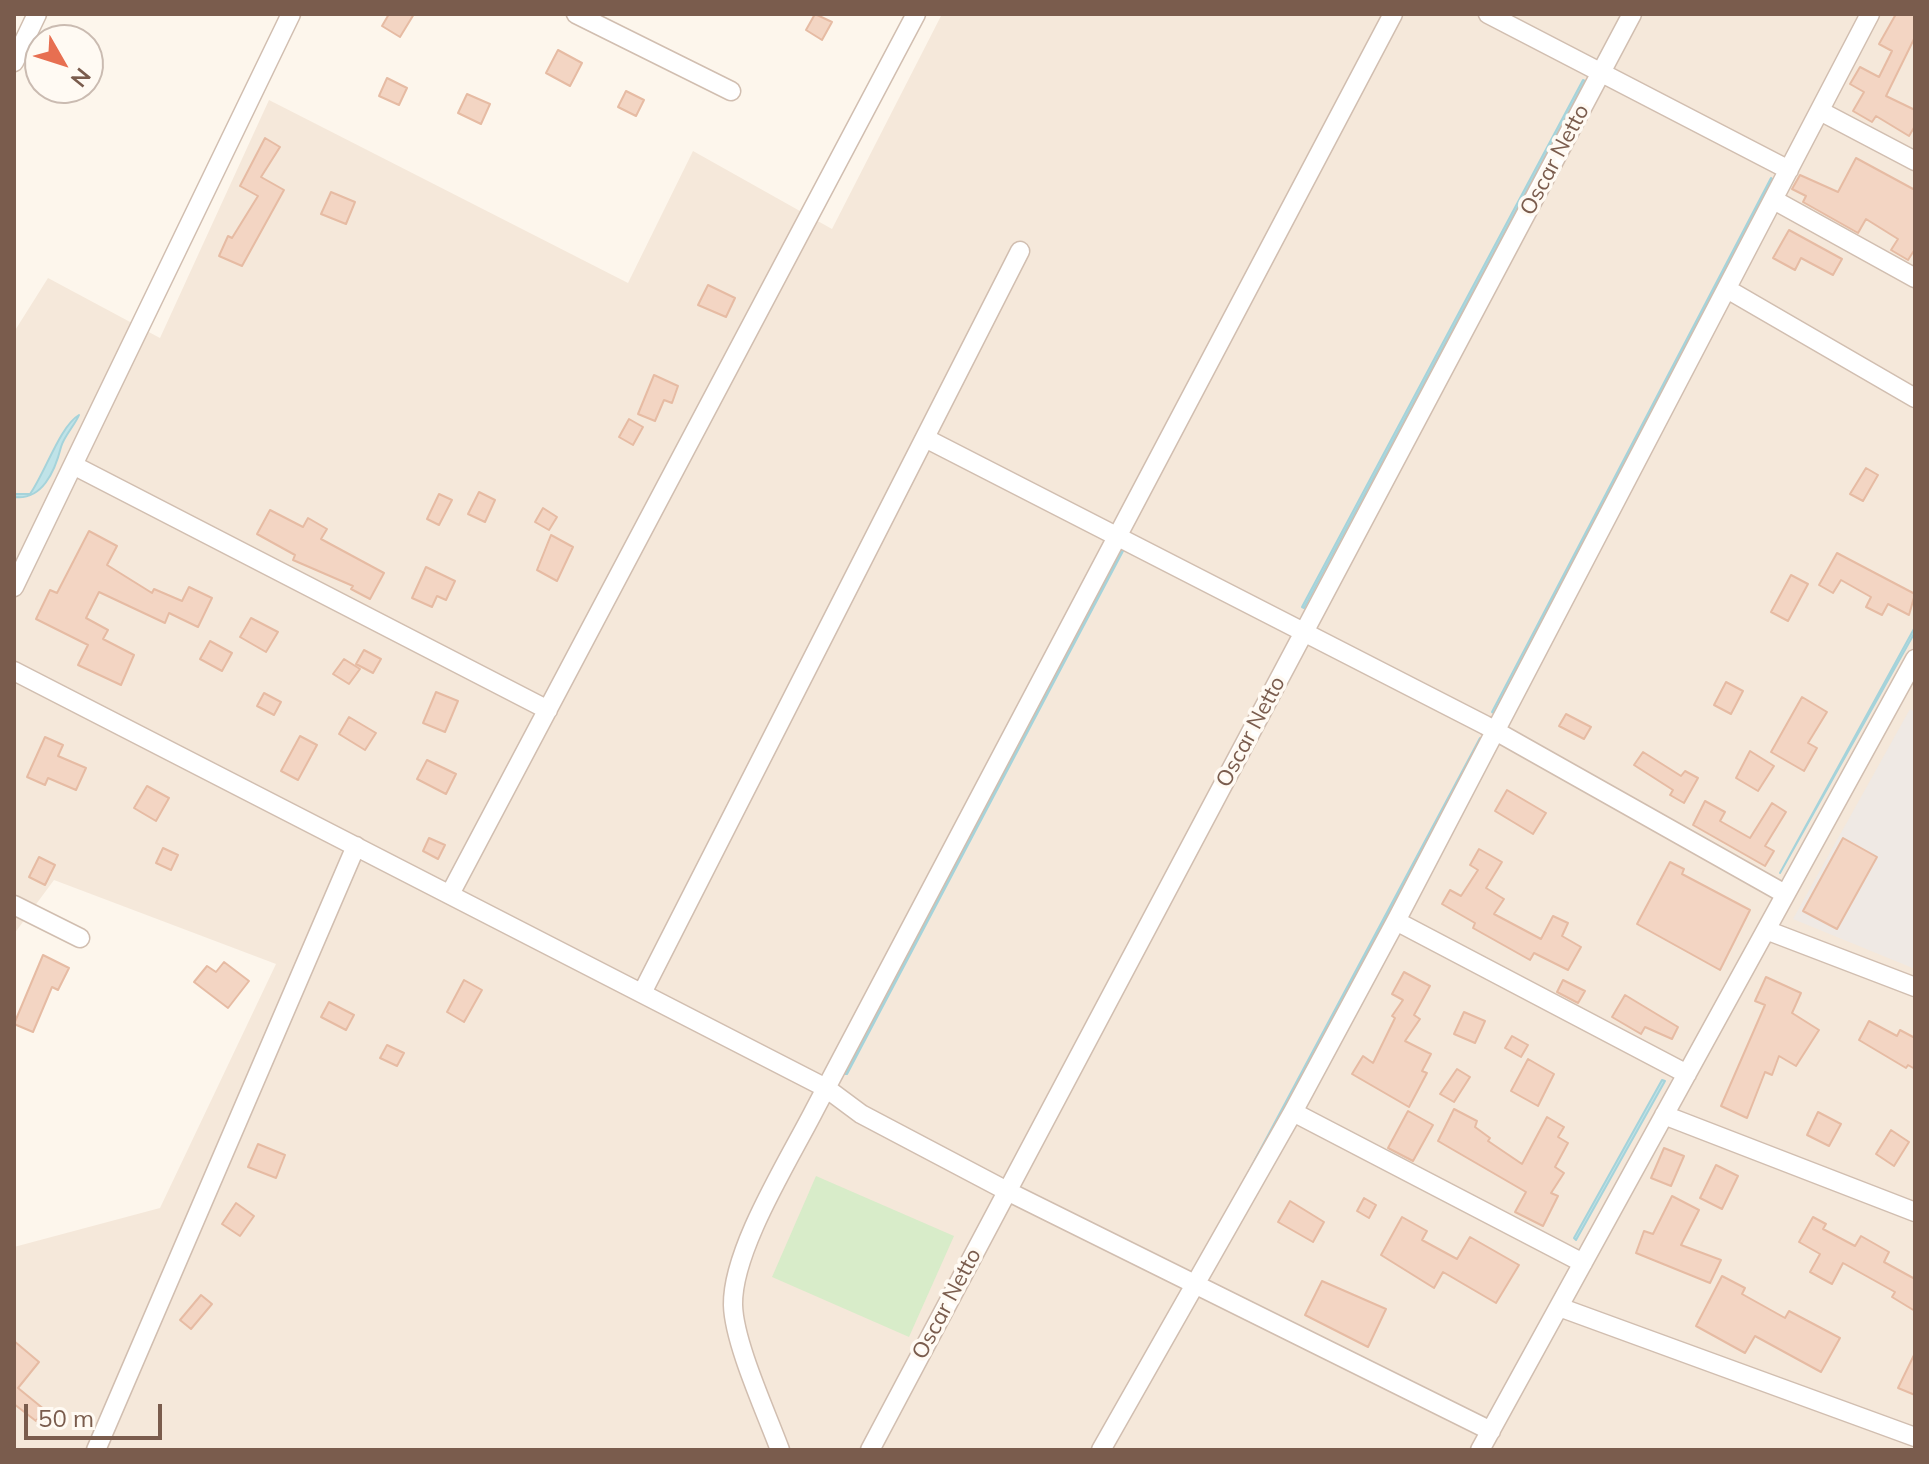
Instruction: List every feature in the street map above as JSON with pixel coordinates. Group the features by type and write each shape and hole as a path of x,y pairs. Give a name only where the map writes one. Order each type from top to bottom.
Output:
{"street":[{"path":"14,62 37,14"},
{"path":"14,587 291,14"},
{"path":"576,14 731,91"},
{"path":"450,894 916,14"},
{"path":"780,1450 739,1334 733,1307 735,1273 826,1088 1393,14"},
{"path":"1488,14 1789,170"},
{"name":"Oscar Netto","path":"870,1450 1632,14"},
{"path":"1101,1450 1293,1112 1396,921 1870,14"},
{"path":"1820,111 1915,161"},
{"path":"1774,200 1915,278"},
{"path":"642,993 1020,251"},
{"path":"1727,289 1915,398"},
{"path":"925,438 1497,731 1785,894"},
{"path":"73,465 548,710"},
{"path":"14,671 826,1088 861,1114 1007,1191 1192,1286 1491,1431"},
{"path":"1480,1450 1785,894 1912,671"},
{"path":"96,1450 356,846"},
{"path":"14,905 80,938"},
{"path":"1396,921 1687,1074"},
{"path":"1766,930 1915,987"},
{"path":"1293,1112 1583,1263"},
{"path":"1664,1115 1915,1212"},
{"path":"1559,1307 1915,1437"}],"shaded area":[{"path":"942,14 1915,14 1915,1450 14,1450 14,1247 160,1208 276,964 54,880 14,934 14,332 48,278 160,338 269,100 628,283 693,151 832,229"},
{"path":"1910,709 1915,712 1915,969 1793,919"}],"green space":[{"path":"816,1176 954,1236 909,1337 772,1277"}],"water":[{"path":"1583,80 1585,81 1302,607"},
{"path":"1771,178 1494,713 1492,712"},
{"path":"79,415 62,443 46,482 32,494 14,497 14,494 30,494 65,429"},
{"path":"1122,550 847,1074 845,1074"},
{"path":"1915,627 1915,632 1780,873"},
{"path":"1481,739 1211,1245 1210,1244"},
{"path":"1662,1080 1665,1081 1576,1240 1574,1238"}],"building":[{"path":"389,14 414,14 400,37 382,26"},
{"path":"815,14 832,22 822,40 806,30"},
{"path":"1896,14 1915,14 1915,37 1886,96 1915,110 1915,126 1909,136 1876,116 1872,122 1853,111 1864,92 1850,84 1860,67 1879,77 1892,51 1879,44"},
{"path":"558,50 582,63 570,86 546,73"},
{"path":"387,78 407,88 399,105 379,96"},
{"path":"626,91 644,100 636,116 618,107"},
{"path":"467,94 490,104 481,124 458,113"},
{"path":"265,138 280,147 261,177 284,190 242,266 219,256 228,236 232,238 258,196 240,186"},
{"path":"1856,158 1915,190 1915,249 1908,260 1891,250 1898,239 1866,219 1858,233 1803,202 1806,196 1792,189 1800,175 1838,192"},
{"path":"331,192 355,202 346,224 321,214"},
{"path":"1789,230 1842,259 1833,275 1801,258 1795,270 1773,258"},
{"path":"708,285 735,298 726,317 698,305"},
{"path":"654,375 678,386 672,403 664,400 655,421 638,414"},
{"path":"629,419 643,427 633,445 619,437"},
{"path":"1866,468 1878,475 1863,501 1850,494"},
{"path":"479,492 495,500 485,522 468,514"},
{"path":"439,494 452,500 439,525 427,519"},
{"path":"543,508 557,517 549,530 535,522"},
{"path":"270,510 303,527 308,518 327,529 321,539 384,573 370,599 351,589 353,586 293,560 295,555 257,534"},
{"path":"89,531 117,546 107,565 152,593 154,589 182,601 189,587 212,598 198,627 169,613 165,623 99,592 86,618 108,630 103,639 134,655 121,685 78,665 88,645 36,619 50,590 57,593"},
{"path":"551,535 573,547 557,581 537,570"},
{"path":"1837,553 1915,594 1909,615 1888,604 1882,615 1866,607 1871,597 1841,580 1833,593 1819,585"},
{"path":"426,567 455,581 446,600 437,596 432,607 412,598"},
{"path":"1791,575 1808,584 1788,621 1771,612"},
{"path":"251,618 278,632 266,652 240,637"},
{"path":"210,641 232,653 222,671 200,659"},
{"path":"364,650 381,659 373,673 356,664"},
{"path":"344,659 360,669 349,684 333,674"},
{"path":"1726,682 1743,691 1731,714 1714,705"},
{"path":"436,692 458,701 445,732 423,723"},
{"path":"264,693 281,702 274,715 257,706"},
{"path":"1802,697 1827,712 1808,743 1817,748 1804,771 1771,752"},
{"path":"1566,714 1591,727 1584,739 1559,726"},
{"path":"349,717 376,733 365,750 339,734"},
{"path":"300,736 317,745 298,780 281,771"},
{"path":"45,737 63,745 58,756 86,768 76,790 48,778 45,785 27,777"},
{"path":"1750,751 1774,766 1758,791 1736,778"},
{"path":"1643,752 1681,776 1685,771 1698,778 1684,803 1670,795 1673,790 1634,765"},
{"path":"427,760 456,774 446,794 417,779"},
{"path":"147,786 169,798 156,821 134,808"},
{"path":"1507,790 1546,813 1533,834 1495,811"},
{"path":"1705,801 1725,812 1720,821 1750,838 1772,803 1786,812 1765,846 1774,851 1765,866 1693,825"},
{"path":"429,838 445,845 438,859 423,851"},
{"path":"1843,838 1877,857 1837,929 1803,911"},
{"path":"163,848 178,855 171,870 156,863"},
{"path":"1479,849 1502,862 1486,888 1504,899 1494,914 1541,939 1553,916 1568,923 1562,936 1581,947 1568,970 1534,953 1530,960 1473,928 1475,923 1442,904 1450,890 1461,896 1478,870 1470,865"},
{"path":"39,857 55,865 45,885 29,877"},
{"path":"1670,862 1684,869 1682,874 1750,910 1720,970 1637,924"},
{"path":"43,955 69,968 58,990 52,987 33,1032 14,1024"},
{"path":"224,962 249,981 228,1008 194,982 207,966 216,972"},
{"path":"1404,972 1430,986 1414,1015 1420,1019 1405,1041 1431,1054 1422,1071 1427,1073 1409,1107 1352,1074 1363,1056 1373,1063 1395,1018 1392,1016 1403,1000 1392,994"},
{"path":"1766,977 1801,993 1792,1013 1819,1030 1796,1066 1779,1056 1772,1075 1765,1072 1747,1118 1721,1106 1765,1005 1755,1001"},
{"path":"464,980 482,990 464,1022 447,1012"},
{"path":"1563,980 1585,991 1578,1003 1557,992"},
{"path":"1625,995 1678,1027 1672,1039 1645,1027 1641,1034 1612,1017"},
{"path":"329,1002 354,1015 346,1030 321,1017"},
{"path":"1464,1012 1485,1021 1475,1043 1454,1034"},
{"path":"1869,1021 1897,1036 1900,1030 1915,1038 1915,1069 1908,1065 1906,1068 1859,1040"},
{"path":"1512,1036 1528,1045 1521,1057 1505,1048"},
{"path":"387,1045 404,1053 397,1066 380,1058"},
{"path":"1528,1059 1554,1074 1538,1106 1511,1091"},
{"path":"1457,1069 1470,1077 1454,1102 1440,1094"},
{"path":"1454,1109 1477,1121 1475,1127 1490,1138 1488,1141 1522,1164 1547,1117 1564,1127 1558,1137 1568,1143 1555,1167 1564,1173 1551,1193 1558,1196 1543,1226 1515,1212 1526,1192 1438,1141"},
{"path":"1408,1111 1433,1125 1413,1161 1388,1148"},
{"path":"1818,1112 1841,1124 1829,1146 1807,1135"},
{"path":"1891,1130 1909,1142 1894,1166 1876,1154"},
{"path":"258,1144 285,1155 276,1178 248,1167"},
{"path":"1664,1148 1684,1156 1671,1186 1651,1178"},
{"path":"1716,1165 1738,1176 1722,1209 1700,1198"},
{"path":"1672,1196 1699,1210 1681,1245 1721,1260 1710,1283 1636,1253 1644,1231 1653,1234"},
{"path":"1364,1198 1376,1205 1369,1218 1357,1211"},
{"path":"1290,1201 1324,1222 1313,1242 1278,1222"},
{"path":"236,1203 254,1216 240,1236 222,1224"},
{"path":"1402,1217 1427,1231 1422,1240 1457,1259 1470,1237 1519,1265 1496,1303 1443,1272 1434,1288 1381,1255"},
{"path":"1813,1217 1826,1224 1823,1229 1855,1246 1861,1236 1889,1252 1884,1262 1915,1279 1915,1311 1892,1297 1895,1292 1843,1263 1832,1284 1810,1272 1820,1254 1799,1242"},
{"path":"1722,1276 1745,1288 1742,1294 1785,1318 1789,1311 1840,1338 1821,1372 1755,1336 1745,1353 1696,1326"},
{"path":"1322,1281 1386,1309 1368,1347 1305,1315"},
{"path":"201,1295 212,1304 191,1329 180,1320"},
{"path":"14,1341 39,1362 18,1388 45,1410 36,1421 14,1404"},
{"path":"1915,1353 1915,1395 1898,1388"}]}
